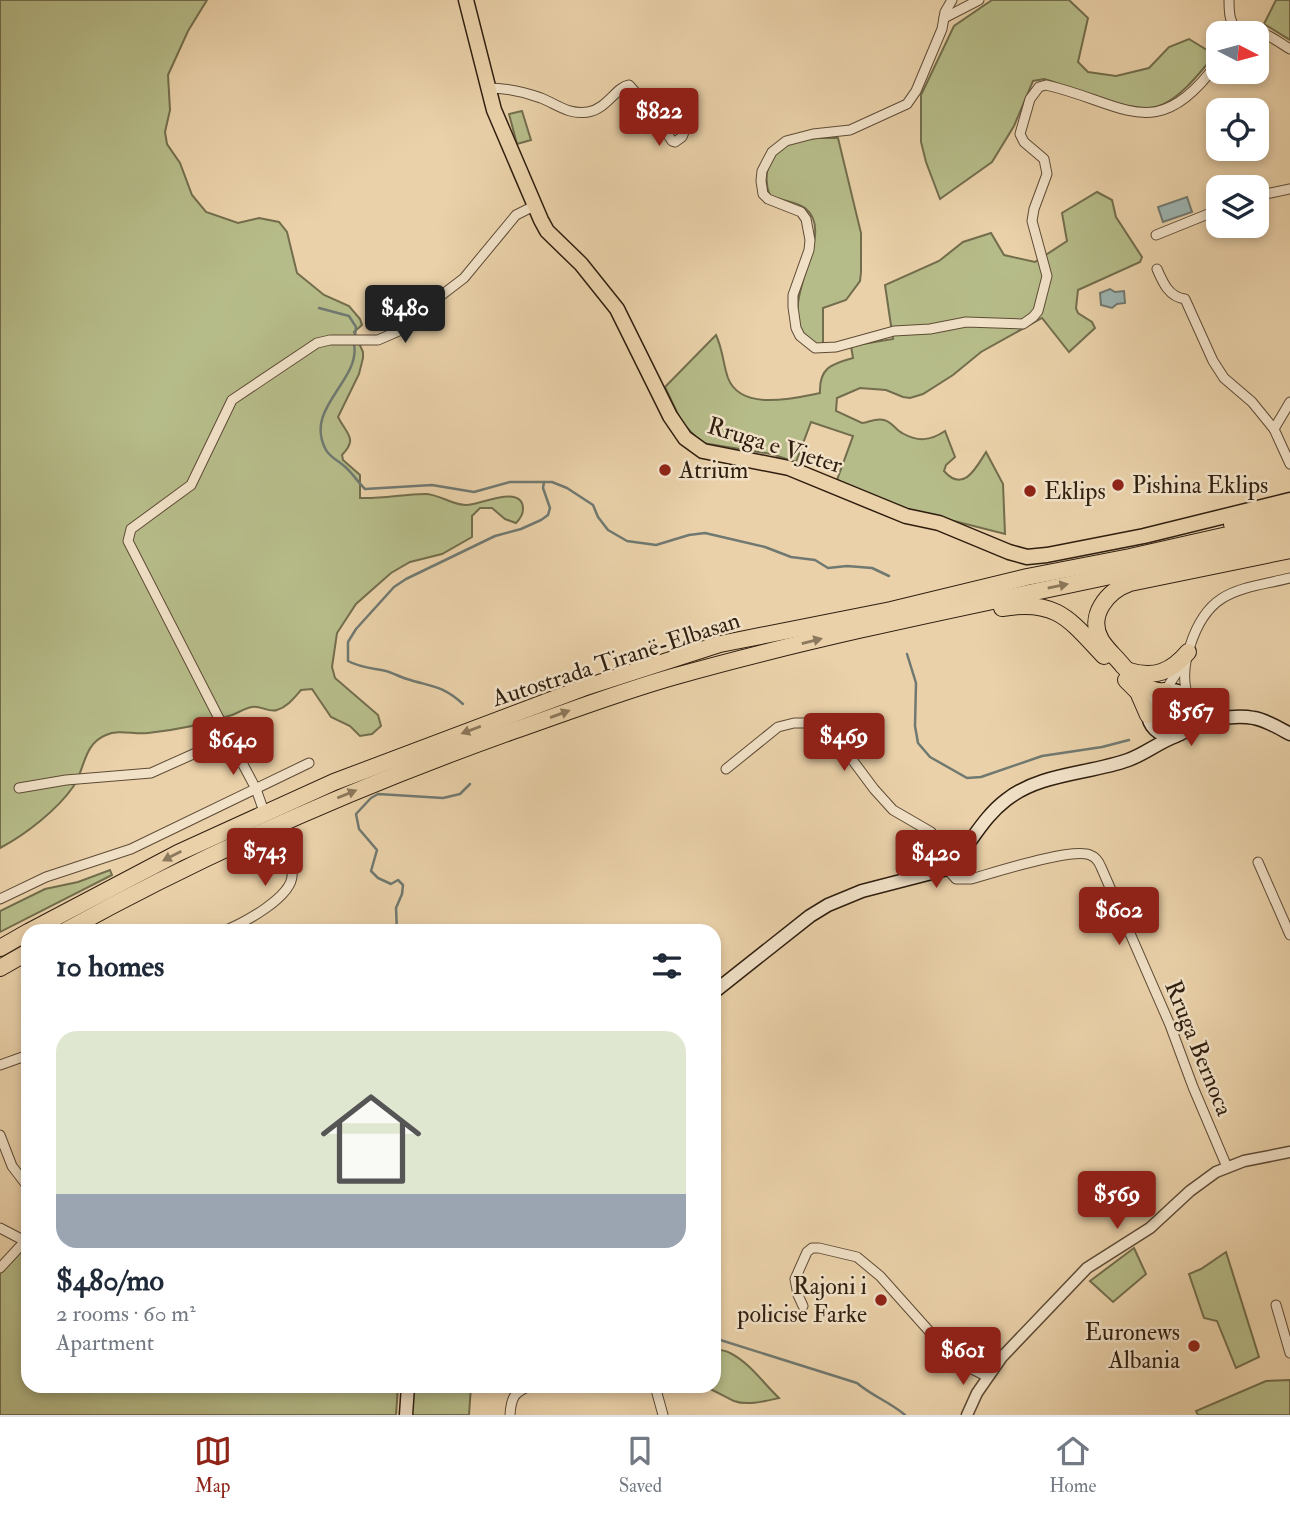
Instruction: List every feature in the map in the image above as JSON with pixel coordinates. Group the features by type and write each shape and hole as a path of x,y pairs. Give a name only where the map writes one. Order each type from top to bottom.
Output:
{"highway":[{"path":"1130,557 1156,545 1290,508"},
{"name":"Autostrada Tiranë-Elbasan","path":"44,924 178,853 256,816 334,782 583,688 720,645 1290,521"},
{"name":"Autostrada Tiranë-Elbasan","path":"78,924 183,869 338,797 606,698 672,677 914,616 1290,536"},
{"path":"1148,568 1290,550"},
{"path":"1165,691 1146,686 1108,649 1098,630 1101,605 1116,589 1143,580 1290,550"},
{"path":"914,616 949,618 1028,604 1055,610 1080,631 1135,689 1148,716"},
{"path":"1126,668 1143,674 1160,673 1177,664 1188,652"},
{"name":"Autostrada Tiranë-Elbasan","path":"0,948 21,936"},
{"path":"0,968 21,956"}],"main road":[{"name":"Rruga e Vjeter","path":"466,0 487,88 534,206 547,231 580,264 617,309 670,416 685,438 703,451 789,468 906,516 939,523 1027,557 1144,536 1290,500"},
{"path":"1134,758 1146,742 1152,700 1165,691 1175,691 1209,712 1233,718"},
{"path":"1148,716 1157,732 1164,736 1181,733 1193,715 1189,699"},
{"path":"721,986 810,916 828,905 862,891 947,869 957,860 988,816 1020,790 1134,758 1208,722 1255,718 1290,734"},
{"path":"406,1415 408,1393"}],"street":[{"path":"952,0 916,91 907,104 850,130 814,134 786,141 772,152 762,171 763,194 768,199 801,212 806,219 809,250 793,295 793,307 800,336 815,348 836,347 894,331 930,329 965,322 1023,324 1038,311 1047,276 1032,221 1047,174 1044,159 1024,142 1020,134 1035,91 1046,85 1126,112 1157,112 1170,108 1192,93 1206,76"},
{"path":"944,18 979,0"},
{"path":"1229,0 1232,21"},
{"path":"1269,36 1290,49"},
{"path":"487,88 502,88 542,99 559,108 590,112 604,105 622,86 629,85 653,112 672,141 676,142 682,137 688,122"},
{"path":"1269,193 1290,189"},
{"path":"261,806 256,789 130,546 128,541 131,529 191,485 232,400 317,343 378,340 401,330 417,314 464,278 516,215 534,206"},
{"path":"1156,235 1206,215"},
{"path":"1157,269 1165,287 1178,298 1185,299 1213,361 1224,378 1252,402 1274,429 1290,464"},
{"path":"1274,429 1290,402"},
{"path":"1165,691 1176,677 1198,624 1217,600 1238,590 1290,578"},
{"path":"1188,652 1184,678 1189,699"},
{"path":"726,769 778,727 794,723 814,723 839,742 893,810 931,832 947,869"},
{"path":"19,788 66,780 151,773 229,738"},
{"path":"0,899 46,877 131,849 309,763"},
{"path":"248,924 291,883 292,873 281,848"},
{"name":"Rruga Bernoca","path":"947,869 956,879 971,879 1072,854 1090,855 1098,861 1170,1026 1227,1167"},
{"path":"1258,862 1290,935"},
{"path":"0,1065 21,1058"},
{"path":"0,1135 12,1166 21,1178"},
{"path":"967,1415 1002,1357 1087,1268 1150,1228 1205,1178 1227,1167 1290,1152"},
{"path":"0,1228 21,1238"},
{"path":"0,1268 21,1246"},
{"path":"803,1306 795,1279 807,1252 812,1248 820,1248 857,1257 880,1276 946,1350 962,1364 988,1377"},
{"path":"1276,1305 1287,1332 1290,1353"},
{"path":"510,1415 510,1401 517,1393"},
{"path":"657,1393 663,1415"}],"green space":[{"path":"0,0 207,0 188,31 168,75 170,110 165,132 167,144 180,163 192,195 206,212 238,223 259,218 279,222 287,232 297,273 324,295 349,306 360,319 362,325 354,332 363,358 359,374 338,417 350,440 342,455 343,460 360,475 360,498 425,494 466,505 508,497 521,501 523,509 516,523 505,519 492,508 480,508 472,516 472,537 442,554 410,562 391,573 356,604 337,633 332,667 335,678 378,715 381,726 372,734 360,736 350,726 331,717 312,689 301,690 277,710 252,707 222,718 180,728 143,733 111,733 98,739 93,745 73,787 58,804 30,829 0,848"},
{"path":"992,0 1069,0 1088,18 1078,62 1088,72 1116,76 1149,68 1169,47 1189,39 1206,49 1206,66 1179,94 1164,104 1151,108 1104,101 1044,79 1033,81 1014,126 992,162 940,199 921,142 921,95 954,26"},
{"path":"1276,0 1290,0 1290,40 1269,27 1269,21 1266,21"},
{"path":"522,111 531,140 517,144 509,114"},
{"path":"838,138 861,233 860,281 846,300 823,308 823,346 806,337 798,316 799,299 813,248 813,219 802,206 770,196 767,181 772,159 782,147 792,142"},
{"path":"1097,192 1112,200 1116,217 1142,257 1140,262 1078,290 1078,313 1092,322 1095,328 1069,352 1042,318 981,352 953,375 923,394 910,398 886,390 860,388 837,398 836,411 862,423 884,420 902,433 919,439 934,437 945,431 955,457 946,465 944,471 958,480 969,475 986,452 1003,484 1005,534 903,508 837,480 853,436 811,422 796,462 771,454 702,443 682,423 665,387 716,335 728,378 735,389 744,395 769,400 820,393 822,378 828,368 853,358 851,346 893,339 885,285 939,261 963,242 991,233 1004,255 1035,262 1067,241 1062,213"},
{"path":"110,870 112,875 0,932 0,911 45,889 78,882"},
{"path":"1134,1248 1146,1274 1113,1302 1090,1281"},
{"path":"21,1251 21,1393 398,1393 396,1415 0,1415 0,1267"},
{"path":"1226,1252 1259,1357 1236,1368 1217,1321 1204,1318 1189,1274"},
{"path":"721,1350 744,1362 779,1398 745,1403 717,1393 721,1393"},
{"path":"1290,1380 1290,1415 1198,1415 1196,1411 1266,1381"},
{"path":"412,1393 471,1393 469,1415 412,1415"}],"water":[{"path":"1187,197 1192,212 1163,222 1158,207"},
{"path":"1110,289 1115,292 1124,291 1125,303 1112,308 1101,305 1100,293"}],"waterway":[{"path":"319,308 349,316 356,327 355,335"},
{"path":"354,344 354,357 327,408 321,435 326,450 346,467 365,489 432,485 474,492 510,482 552,482 567,488 593,505 608,530 627,541 656,545 705,533 765,547 791,557 815,560 828,568 872,568 889,576"},
{"path":"463,704 436,687 348,661 348,642 356,629 394,587 406,579 495,536 521,529 548,515 550,508 543,488 544,482"},
{"path":"907,654 916,683 915,726 918,743 930,757 967,778 981,777 1042,756 1129,740"},
{"path":"397,924 396,908 403,885 398,880 391,884 371,871 377,850 359,829 356,814 378,794 443,798 460,794 470,784"},
{"path":"721,1340 857,1383 905,1415"}],"place":[{"name":"Atrium","path":"665,470"},
{"name":"Pishina Eklips","path":"1118,485"},
{"name":"Eklips","path":"1030,491"},
{"name":"Rajoni i policise Farke","path":"881,1300"},
{"name":"Euronews Albania","path":"1194,1346"}]}
